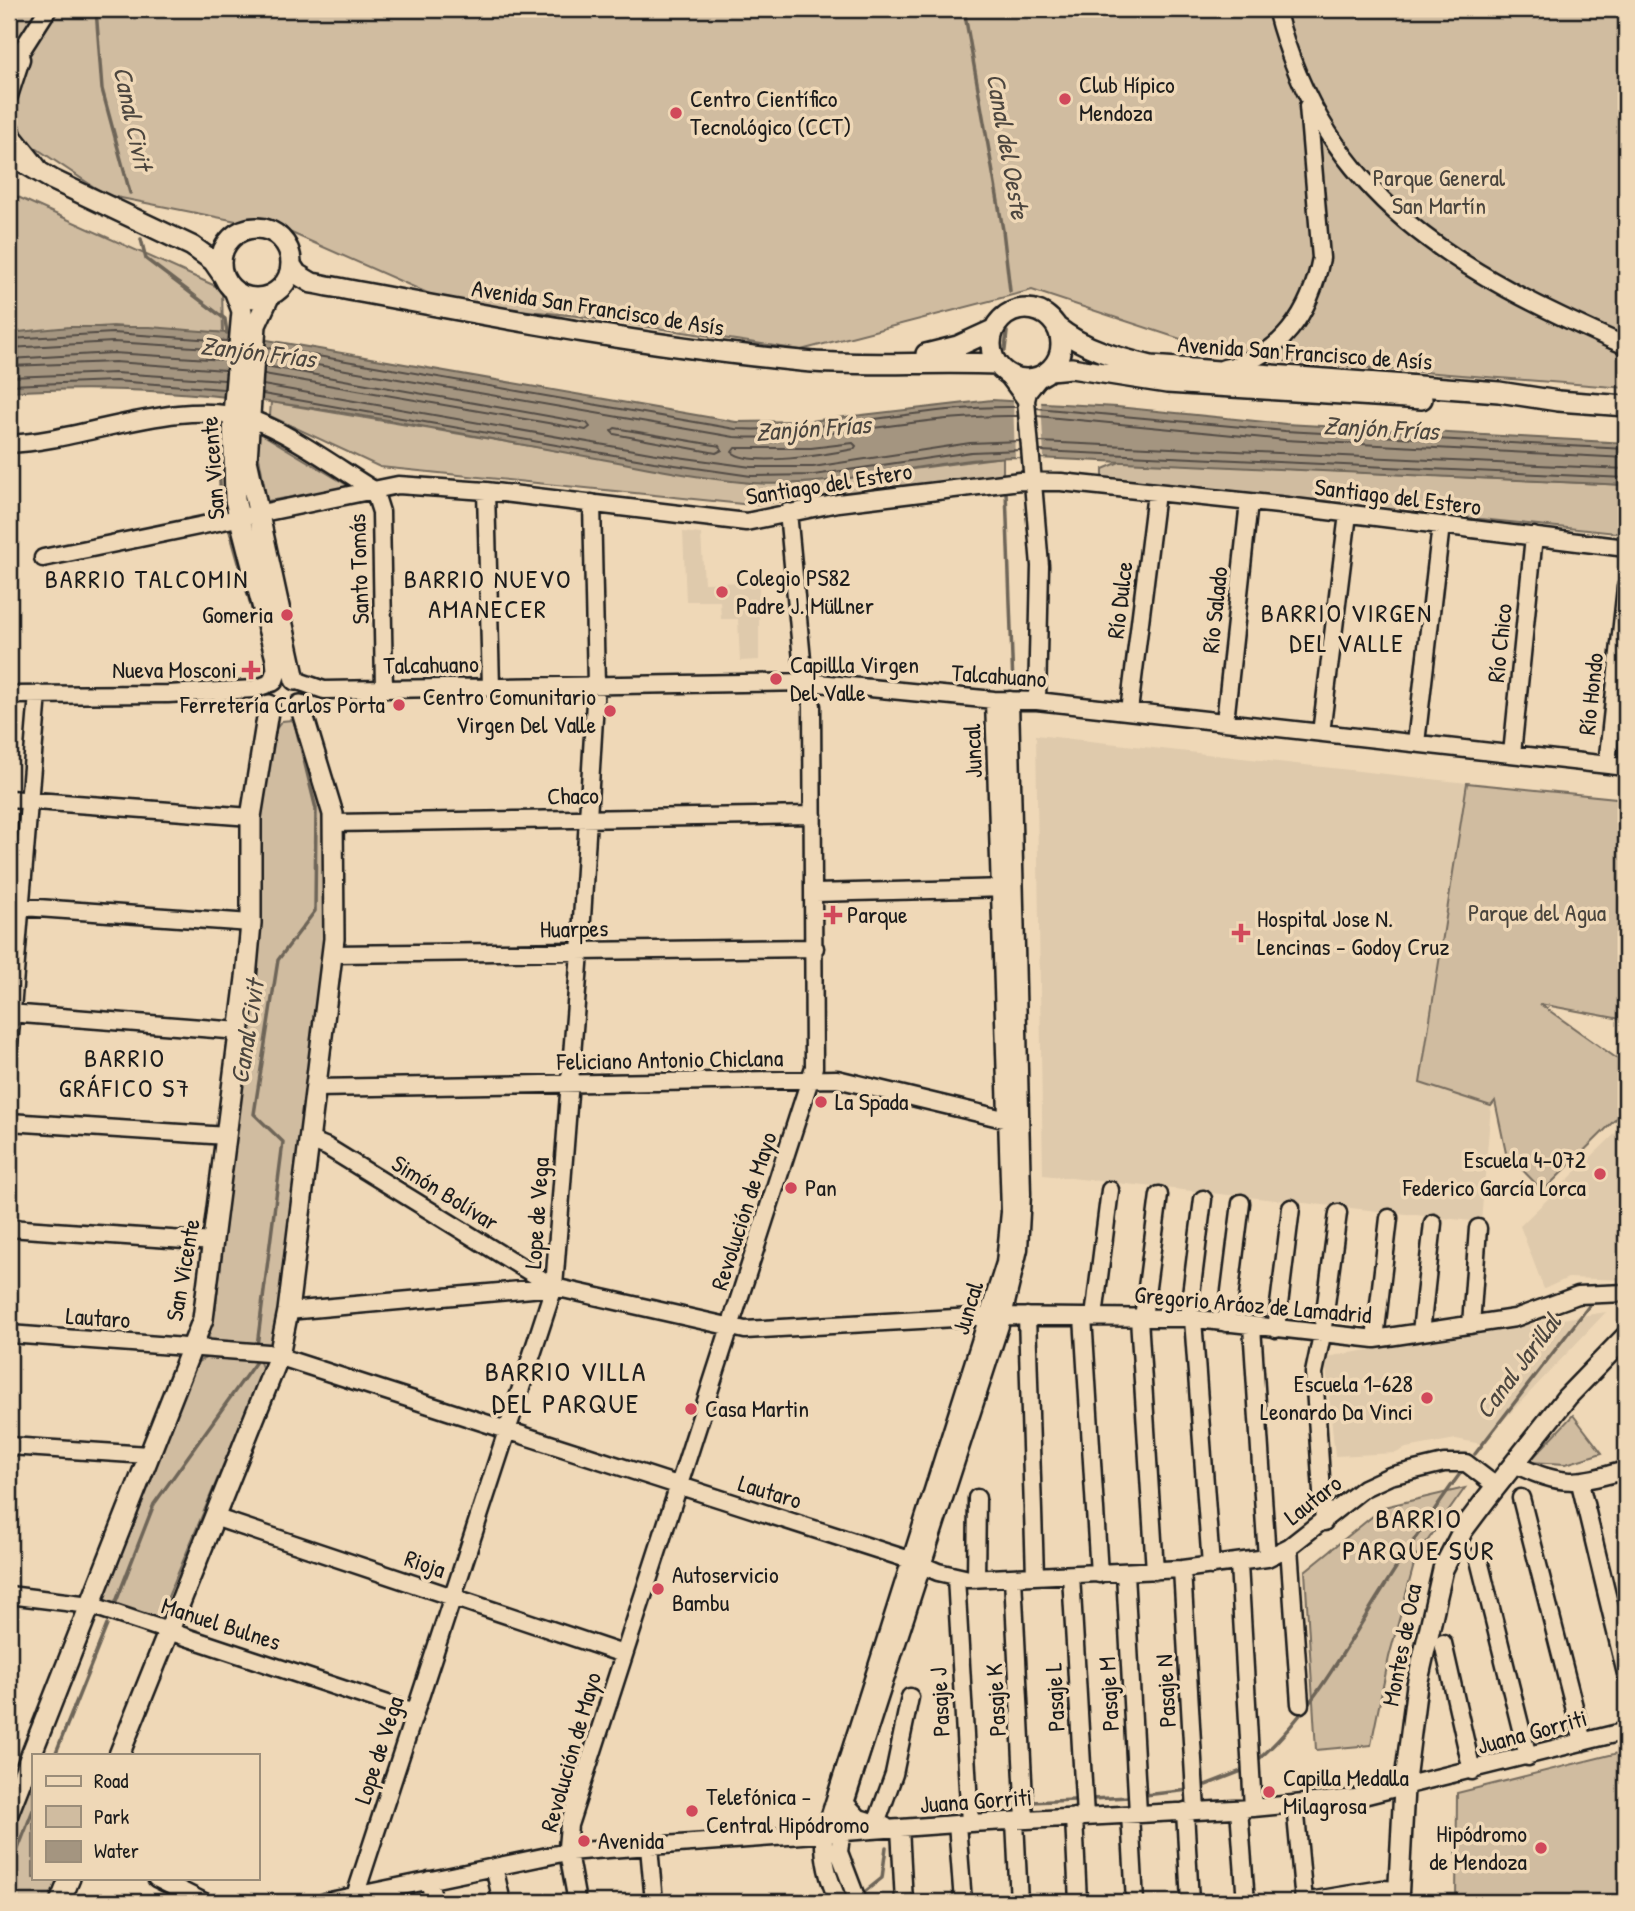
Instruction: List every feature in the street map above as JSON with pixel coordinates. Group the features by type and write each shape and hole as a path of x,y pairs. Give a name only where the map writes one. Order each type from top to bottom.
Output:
{"main road":[{"name":"Avenida San Francisco de Asís","path":"9,154 53,180 204,253 234,290 251,297 274,292 345,289"},
{"name":"Avenida San Francisco de Asís","path":"156,231 198,239 230,239 248,229 270,231 286,245 290,265 297,274 312,283 560,330 845,364 1002,369"},
{"path":"222,274 221,255 230,239"},
{"path":"274,292 285,282 290,265"},
{"name":"San Vicente","path":"9,1811 204,1314 251,923 251,817 270,692 277,670 247,515 247,460 241,407 247,337 242,311 234,290"},
{"name":"San Vicente","path":"247,337 274,292"},
{"path":"1019,309 1041,312 1057,327 1061,352 1045,374 1017,378 1002,369 992,354 993,330 1000,320 1019,309"},
{"name":"Avenida San Francisco de Asís","path":"1057,327 1078,342 1118,359 1151,366 1499,392 1558,401 1626,406"},
{"name":"Avenida San Francisco de Asís","path":"845,364 942,351 993,330"},
{"name":"Avenida San Francisco de Asís","path":"1045,374 1071,368 1167,383 1237,388 1498,404 1558,401"},
{"name":"San Vicente","path":"247,515 296,680"},
{"path":"119,1754 279,1356 288,1311 334,954 334,823 301,704 303,692 296,680 284,676 270,692 284,713 301,704"},
{"name":"Montes de Oca","path":"1398,1896 1404,1788 1417,1685 1443,1569 1464,1530 1496,1486 1567,1397 1626,1336"},
{"path":"60,1902 69,1880"}],"street":[{"path":"9,69 26,47 48,9"},
{"path":"1276,9 1307,97 1328,137 1353,169 1394,212 1451,257 1531,305 1626,346"},
{"path":"9,96 26,47"},
{"path":"1210,371 1240,366 1266,352 1297,322 1309,302 1321,258 1307,97"},
{"path":"9,125 22,149 53,180"},
{"path":"1002,369 1026,400"},
{"path":"1037,701 1040,566 1026,400 1028,391 1045,374"},
{"path":"9,444 50,441 178,416 241,407 263,424 374,490"},
{"name":"Santiago del Estero","path":"43,558 406,485 485,491 746,522 788,512 888,496 1032,481 1249,502 1626,548"},
{"name":"Santo Tomás","path":"374,490 381,512 384,689"},
{"path":"485,491 491,687"},
{"name":"Río Dulce","path":"1129,711 1156,493"},
{"name":"Río Salado","path":"1225,722 1249,502"},
{"name":"Lope de Vega","path":"354,1899 554,1287 590,819 596,685 592,503"},
{"name":"Revolución de Mayo","path":"577,1902 567,1853 569,1825 811,1080 816,1053 812,706 802,660 788,512"},
{"path":"1321,733 1348,514"},
{"path":"1416,743 1441,525"},
{"name":"Río Chico","path":"1512,754 1534,536"},
{"name":"Río Hondo","path":"1606,765 1626,587"},
{"name":"Talcahuano","path":"296,680 324,690 808,682 1037,701 1626,767"},
{"name":"Talcahuano","path":"301,704 324,690"},
{"path":"9,695 270,692"},
{"path":"9,1046 14,907 25,878 38,694"},
{"name":"Juncal","path":"858,1902 841,1865 832,1833 916,1562 997,1316 1008,1240 1013,1121 1002,700"},
{"path":"9,799 251,817"},
{"name":"Chaco","path":"334,823 813,815"},
{"path":"815,893 1007,888"},
{"path":"14,907 251,923"},
{"name":"Huarpes","path":"334,954 815,948"},
{"path":"10,1013 240,1031"},
{"name":"Feliciano Antonio Chiclana","path":"316,1088 837,1079 1013,1121"},
{"path":"9,1122 227,1136"},
{"name":"Simón Bolívar","path":"310,1140 327,1147 554,1287"},
{"path":"1099,1574 1088,1317 1110,1190"},
{"path":"1154,1570 1141,1318 1159,1195"},
{"path":"1203,1199 1191,1318 1211,1566"},
{"path":"1226,1323 1241,1203"},
{"path":"1276,1329 1291,1208"},
{"path":"1324,1522 1314,1373 1322,1335 1338,1213"},
{"path":"1375,1339 1389,1218"},
{"path":"1421,1332 1433,1223"},
{"path":"9,1227 214,1242"},
{"path":"1471,1325 1478,1228"},
{"name":"Gregorio Aráoz de Lamadrid","path":"288,1311 554,1287 745,1330 997,1316 1191,1318 1375,1339 1515,1318 1578,1295 1626,1293"},
{"path":"1027,1316 1035,1576"},
{"path":"1252,1326 1267,1558"},
{"name":"Lautaro","path":"9,1334 279,1356 956,1577 976,1579 1125,1573 1239,1564 1267,1558 1289,1547 1364,1488 1390,1476 1444,1463 1466,1463 1496,1486"},
{"path":"9,1446 148,1455"},
{"path":"1514,1464 1545,1478 1580,1483 1626,1470"},
{"path":"1580,1483 1626,1674"},
{"path":"1521,1497 1583,1742"},
{"path":"976,1579 977,1498"},
{"name":"Rioja","path":"214,1517 623,1654"},
{"path":"1289,1547 1300,1704"},
{"path":"1478,1556 1528,1757"},
{"name":"Juncal","path":"839,1902 827,1876 823,1857 845,1803 916,1562"},
{"path":"1239,1564 1246,1902"},
{"name":"Pasaje N","path":"1182,1569 1190,1811 1189,1902"},
{"name":"Pasaje M","path":"1125,1573 1135,1902"},
{"name":"Pasaje L","path":"1071,1575 1080,1817 1078,1902"},
{"name":"Pasaje J","path":"956,1577 964,1902"},
{"name":"Pasaje K","path":"1013,1578 1020,1820 1019,1902"},
{"name":"Manuel Bulnes","path":"9,1595 90,1605 415,1713"},
{"path":"1443,1643 1472,1771"},
{"path":"876,1824 894,1774 910,1697"},
{"name":"Juana Gorriti","path":"325,1902 354,1899 429,1880 567,1853 1020,1820 1246,1808 1374,1796 1626,1731"},
{"path":"845,1803 859,1818 897,1829 904,1902"},
{"path":"1295,1804 1303,1902 1381,1889 1398,1896"},
{"path":"649,1847 654,1902"},
{"path":"494,1867 502,1902"},
{"path":"160,1880 204,1902"},
{"path":"429,1880 434,1902"}],"shaded area":[{"name":"Colegio PS82 Padre J. Müllner","path":"683,532 701,534 704,583 759,582 759,660 740,661 738,619 721,619 720,601 686,601"},
{"name":"Hospital Jose N. Lencinas - Godoy Cruz","path":"1036,735 1467,783 1420,1083 1491,1106 1481,1222 1043,1175"},
{"name":"Escuela 4-072 Federico García Lorca","path":"1626,1123 1626,1280 1568,1278 1544,1289 1520,1226"},
{"name":"Escuela 1-628 Leonardo Da Vinci","path":"1606,1312 1481,1444 1456,1439 1406,1448 1396,1453 1335,1456 1325,1357"}],"green space":[{"name":"Parque General San Martín","path":"9,9 1626,9 1626,388 1235,357 1032,290 801,350 577,316 450,303 287,231 106,195 9,130"},
{"path":"9,193 222,289 223,333 113,326 9,333"},
{"path":"271,402 750,483 815,482 1003,457 1003,475 752,505 380,467 270,416"},
{"path":"260,433 352,488 267,501 255,435"},
{"path":"1122,461 1626,485 1626,534 1103,480 1103,469"},
{"path":"282,721 295,722 324,810 324,954 274,1339 271,1345 266,1346 211,1341 207,1333 215,1312 259,945 259,824 276,729"},
{"name":"Parque del Agua","path":"1467,783 1626,799 1626,1020 1540,1004 1626,1065 1626,1109 1543,1191 1506,1153 1495,1101 1491,1106 1420,1083"},
{"path":"208,1357 259,1360 263,1370 160,1616 154,1618 108,1603 103,1597 195,1363"},
{"path":"1573,1415 1602,1453 1566,1464 1529,1462"},
{"path":"1465,1488 1416,1557 1389,1657 1371,1745 1316,1750 1305,1571 1384,1507"},
{"name":"Hipódromo de Mendoza","path":"1626,1751 1626,1902 1456,1902 1457,1793"},
{"path":"29,1788 32,1790 32,1880 58,1880 49,1902 9,1902 9,1841"}],"water":[{"name":"Zanjón Frías","path":"70,327 150,327 227,333 736,422 810,421 992,400 1117,407 1286,424 1626,443 1626,485 1015,457 949,463 818,482 752,483 713,479 377,418 230,397 83,389 9,392 9,333"}],"pier":[{"path":"1013,400 1041,401 1044,458 1015,457"}],"waterway":[{"name":"Canal Civit","path":"96,9 102,89 130,193"},
{"name":"Canal del Oeste","path":"964,9 1003,230 1010,291"},
{"name":"Canal Civit","path":"141,239 146,259 225,319 227,333"},
{"path":"1005,350 1007,332"},
{"name":"Canal Civit","path":"218,434 221,507"},
{"name":"Canal del Oeste","path":"1006,491 1013,686"},
{"name":"Canal Civit","path":"230,531 263,647"},
{"name":"Canal Civit","path":"257,1346 283,1142 254,1114 278,960 315,911 316,809 295,723"},
{"path":"1022,1268 1026,1252"},
{"name":"Canal Jarillal","path":"1619,1268 1626,1258"},
{"name":"Canal Jarillal","path":"1475,1454 1592,1302"},
{"name":"Canal Civit","path":"114,1607 154,1504 255,1363"},
{"path":"1258,1760 1308,1705 1462,1471"},
{"name":"Canal Civit","path":"55,1754 107,1625"},
{"path":"855,1802 877,1730"},
{"path":"1203,1786 1244,1770"},
{"path":"1145,1795 1189,1790"},
{"path":"1091,1799 1129,1797"},
{"path":"1032,1802 1074,1800"},
{"path":"979,1804 1016,1803"},
{"path":"923,1807 963,1805"},
{"name":"Canal Civit","path":"9,1872 32,1813"},
{"name":"Canal Jarillal","path":"862,1894 882,1878 886,1847"}],"place":[{"name":"Club Hípico Mendoza","path":"1065,99"},
{"name":"Centro Científico Tecnológico (CCT)","path":"676,113"},
{"name":"Colegio PS82 Padre J. Müllner","path":"722,592"},
{"name":"Gomeria","path":"287,615"},
{"name":"Nueva Mosconi","path":"251,670"},
{"name":"Capillla Virgen Del Valle","path":"776,679"},
{"name":"Ferretería Carlos Porta","path":"399,705"},
{"name":"Centro Comunitario Virgen Del Valle","path":"610,711"},
{"name":"Parque","path":"833,915"},
{"name":"Hospital Jose N. Lencinas - Godoy Cruz","path":"1241,933"},
{"name":"La Spada","path":"821,1102"},
{"name":"Escuela 4-072 Federico García Lorca","path":"1600,1174"},
{"name":"Pan","path":"791,1188"},
{"name":"Escuela 1-628 Leonardo Da Vinci","path":"1427,1398"},
{"name":"Casa Martin","path":"691,1409"},
{"name":"Autoservicio Bambu","path":"658,1589"},
{"name":"Capilla Medalla Milagrosa","path":"1269,1792"},
{"name":"Telefónica - Central Hipódromo","path":"692,1811"},
{"name":"Avenida","path":"584,1841"},
{"name":"Hipódromo de Mendoza","path":"1541,1848"}],"district":[{"name":"BARRIO TALCOMIN","path":"147,579"},
{"name":"BARRIO NUEVO AMANECER","path":"488,594"},
{"name":"BARRIO VIRGEN DEL VALLE","path":"1347,628"},
{"name":"BARRIO GRÁFICO S7","path":"125,1073"},
{"name":"BARRIO VILLA DEL PARQUE","path":"566,1387"},
{"name":"BARRIO PARQUE SUR","path":"1419,1534"}]}
